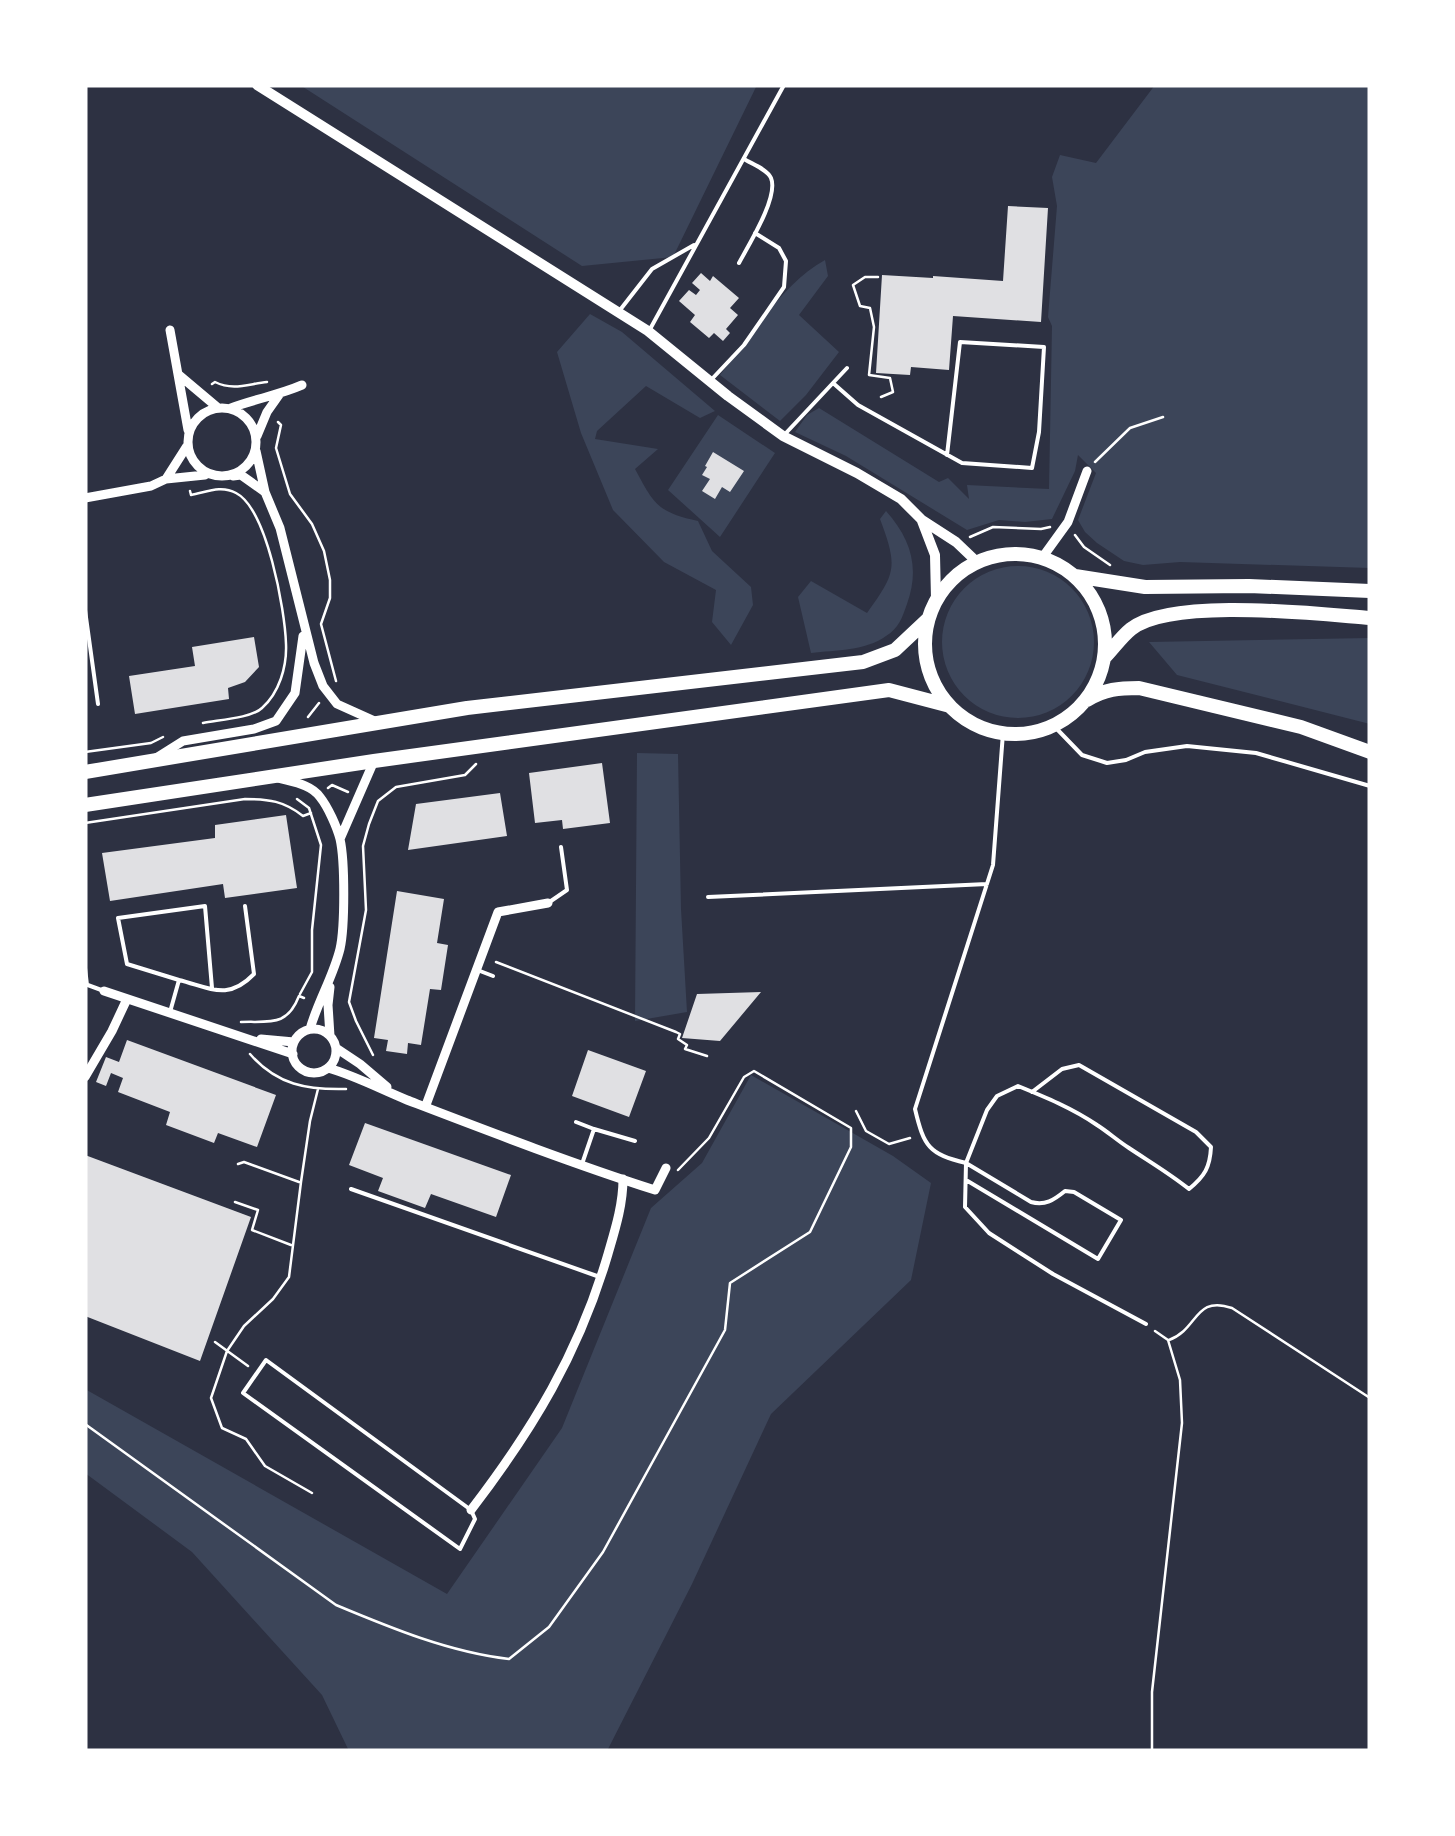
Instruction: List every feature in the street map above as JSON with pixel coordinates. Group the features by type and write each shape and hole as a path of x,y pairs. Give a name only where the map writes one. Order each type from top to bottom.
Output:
{"highway":[{"path":"1020,554 1060,566 1075,576 1100,614 1105,636 1098,681 1085,701 1054,726 1029,733 1002,733 974,724 950,706 927,665 924,642 936,599 954,577 977,562 998,555 1020,554"},
{"path":"1075,576 1145,586 1370,591"},
{"path":"1104,658 1132,628 1159,616 1191,610 1370,618"},
{"path":"85,772 466,708 863,662 896,650 928,618"},
{"path":"1085,701 1118,688 1139,688 1301,727 1370,752"},
{"path":"85,804 889,690 950,706"}],"street":[{"path":"257,85 648,331 783,436 901,498 922,520 956,542 977,562"},
{"path":"170,330 188,446 201,470 213,476"},
{"path":"179,375 218,407"},
{"path":"231,408 302,385"},
{"path":"279,395 267,412 256,451 323,686 337,704 378,723"},
{"path":"188,432 194,420 205,412 231,408 244,414 257,438"},
{"path":"166,478 188,446"},
{"path":"226,476 240,472 256,451"},
{"path":"1042,558 1068,522 1086,470"},
{"path":"85,498 196,474 241,475 265,492"},
{"path":"922,520 935,556 936,599"},
{"path":"154,759 182,740 254,730 276,721 295,693 304,623"},
{"path":"340,839 374,760"},
{"path":"270,776 302,784 318,794 340,839 341,945 310,1029"},
{"path":"426,1105 498,912 548,903"},
{"path":"328,1068 336,1056 330,1036 330,980"},
{"path":"104,990 293,1054"},
{"path":"85,1077 127,999"},
{"path":"330,1036 318,1029 298,1036 293,1054 296,1062 307,1071 328,1068 352,1074 463,1121 654,1190 666,1168"},
{"path":"244,1038 294,1042"},
{"path":"336,1048 397,1095"},
{"path":"471,1510 546,1403 573,1351 601,1277 624,1179"}],"lane":[{"path":"648,331 784,85"},
{"path":"739,263 770,200 771,178 744,159"},
{"path":"711,380 744,344 784,288 786,262 778,248 755,233"},
{"path":"619,312 652,269 698,242"},
{"path":"833,383 858,405 946,455 962,462 1032,468 1044,347 960,342 946,455"},
{"path":"783,436 846,368"},
{"path":"85,610 98,704"},
{"path":"1054,726 1082,754 1107,762 1188,746 1256,754 1370,786"},
{"path":"966,1180 1098,1259 1121,1220 1074,1192 1065,1191 1052,1202 1031,1202 966,1163 938,1156 921,1136 915,1109 993,865 1002,733"},
{"path":"548,903 567,890 561,846"},
{"path":"708,897 986,884"},
{"path":"212,988 205,906 118,918 127,964 179,980 212,988 234,990 254,974 245,906"},
{"path":"85,968 86,984 104,990"},
{"path":"476,970 493,976"},
{"path":"170,1012 179,980"},
{"path":"1032,1092 1062,1069 1079,1065 1196,1132 1212,1146 1203,1178 1189,1188 1094,1123 1018,1086 997,1096 987,1110 966,1163 964,1207 988,1233 1146,1324"},
{"path":"576,1122 635,1141"},
{"path":"582,1164 594,1128"},
{"path":"351,1188 601,1277"},
{"path":"266,1360 471,1510 475,1519 460,1548 243,1393 258,1373 266,1360"}],"path":[{"path":"878,277 865,278 853,285 860,306 870,308 874,327 870,376 890,378 893,392 881,397"},
{"path":"1086,470 1130,428 1163,417"},
{"path":"956,542 993,527 1041,529 1068,522 1084,548 1111,565"},
{"path":"369,1050 350,1002 366,910 363,846 378,801 396,786 464,775 476,764"},
{"path":"318,794 332,785 378,801"},
{"path":"296,798 309,808 321,845 312,972 299,996"},
{"path":"85,823 245,799 270,799 304,816 311,813"},
{"path":"481,956 676,1032 686,1049 706,1056"},
{"path":"226,1030 233,1022 272,1020"},
{"path":"264,1070 281,1080 318,1090 347,1088"},
{"path":"312,1493 265,1466 246,1439 222,1428 211,1398 227,1351 244,1326 274,1299 289,1277 310,1121 318,1090"},
{"path":"856,1111 866,1132 889,1144 921,1136"},
{"path":"238,1164 244,1162 301,1182"},
{"path":"235,1202 258,1210 252,1230 292,1245"},
{"path":"1168,1340 1184,1333 1202,1308 1220,1304 1370,1398"},
{"path":"1146,1324 1168,1340 1180,1380 1182,1423 1152,1692 1152,1751"},
{"path":"214,1342 258,1373"}],"shaded area":[{"path":"300,85 757,85 673,257 582,266"},
{"path":"1155,85 1370,85 1370,568 1180,562 1143,565 1124,561 1097,543 1078,520 1096,473 1078,455 1075,471 1052,519 999,520 967,530 846,456 795,432 807,415 819,408 939,482 948,478 969,499 967,485 1049,489 1052,326 1048,317 1057,206 1052,177 1060,155 1096,163"},
{"path":"825,260 828,276 799,315 839,352 780,421 720,375 781,296"},
{"path":"590,314 622,332 715,411 700,418 646,386 597,431 595,439 658,449 635,469 647,491 665,510 698,521 712,551 751,587 753,605 731,645 712,622 716,590 664,562 613,510 581,433 557,352"},
{"path":"718,415 775,453 720,537 668,490"},
{"path":"886,511 902,532 913,566 911,591 900,622 869,645 811,653 798,597 811,581 867,613 891,569 890,548 880,519"},
{"path":"1018,566 1047,572 1072,588 1088,613 1094,642 1088,671 1072,696 1047,712 1018,718 989,712 964,696 948,671 942,642 948,613 964,588 989,572"},
{"path":"1370,638 1370,724 1177,675 1149,642"},
{"path":"637,753 678,754 687,1012 635,1021"},
{"path":"751,1075 893,1156 931,1183 911,1280 771,1414 692,1584 607,1751 349,1751 322,1695 192,1552 85,1473 85,1389 447,1594 562,1428 651,1208 702,1163"}],"building":[{"path":"1008,206 1048,208 1041,322 953,316 949,370 911,367 910,375 876,373 882,275 1003,281"},
{"path":"701,273 710,281 713,276 739,298 730,308 738,315 726,329 730,333 723,341 714,333 709,338 690,322 695,315 679,301 689,290 696,295 700,290 692,283"},
{"path":"713,452 744,471 730,492 722,487 715,499 702,491 710,479 702,475"},
{"path":"254,637 259,667 245,682 228,688 229,699 135,714 129,676 195,666 192,647"},
{"path":"602,763 610,823 563,829 562,820 535,823 529,773"},
{"path":"500,793 507,836 408,850 416,804"},
{"path":"286,815 297,888 225,898 223,884 110,901 102,853 215,838 215,825"},
{"path":"397,891 444,899 437,943 448,945 441,990 430,989 421,1045 408,1043 407,1054 386,1051 388,1040 374,1038"},
{"path":"761,992 720,1041 682,1038 697,994"},
{"path":"127,1040 276,1095 257,1147 218,1133 214,1143 166,1125 170,1112 118,1092 123,1078 111,1073 106,1086 96,1082 106,1057 119,1062"},
{"path":"588,1050 646,1071 629,1117 572,1096"},
{"path":"365,1123 511,1175 496,1217 431,1194 425,1208 378,1191 383,1178 349,1165"},
{"path":"85,1155 251,1217 200,1361 85,1316"}]}
